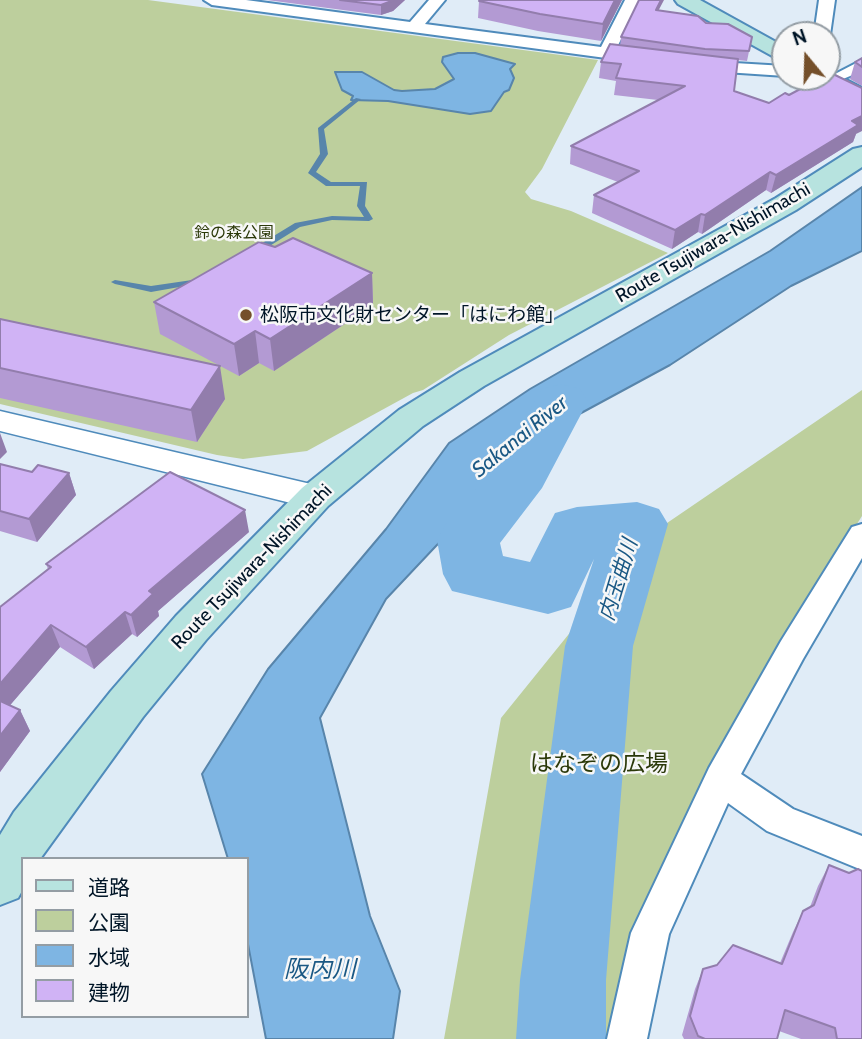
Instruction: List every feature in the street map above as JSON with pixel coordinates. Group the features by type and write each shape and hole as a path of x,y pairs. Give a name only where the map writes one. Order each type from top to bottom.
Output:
{"main road":[{"path":"685,0 771,48"},
{"path":"841,82 862,98"},
{"name":"Route Tsujiwara-Nishimachi","path":"0,881 31,828 135,695 191,628 314,497 411,418 462,386 786,204 862,155"}],"street":[{"path":"212,0 654,60"},
{"path":"414,27 437,0"},
{"path":"606,52 633,0"},
{"path":"824,21 827,0"},
{"path":"678,63 771,70"},
{"path":"841,73 862,65"},
{"path":"0,421 314,497"},
{"path":"628,1039 650,933 721,779 792,650 862,534"},
{"path":"721,779 780,820 862,853"}],"green space":[{"name":"鈴の森公園","path":"0,0 148,0 598,60 542,169 525,192 531,199 571,211 668,253 509,335 423,390 307,451 243,459 0,404"},
{"name":"はなぞの広場","path":"862,390 862,516 808,601 617,1039 444,1039 501,718 648,536"}],"water":[{"path":"458,53 475,53 515,64 510,69 514,78 509,90 504,92 491,111 470,114 388,101 351,100 353,96 342,90 335,72 362,72 394,90 435,89 454,79 442,62 443,57"},
{"name":"阪内川","path":"862,187 862,251 791,286 670,365 572,418 501,477 386,599 320,718 370,916 400,991 393,1039 266,1039 248,944 248,857 227,857 202,774 268,669 386,529 449,443 530,389 770,251"}],"building":[{"path":"340,0 394,0 381,5"},
{"path":"480,0 615,0 603,24 540,14"},
{"path":"639,0 661,0 656,10 698,16 706,23 728,24 752,37 749,51 705,49 621,37"},
{"path":"610,44 738,59 734,91 769,103 785,93 789,95 796,91 841,91 841,78 862,88 862,116 852,121 858,125 776,175 770,172 705,215 701,214 675,230 594,195 639,171 571,146 685,86 616,78 621,64 601,62"},
{"path":"862,58 862,67 855,62"},
{"path":"293,238 372,273 270,339 255,331 234,344 154,302 259,242 275,247"},
{"path":"0,319 220,366 191,410 0,368"},
{"path":"0,464 32,472 38,465 69,473 29,519 0,511"},
{"path":"170,472 245,510 149,591 153,594 131,615 125,612 86,647 51,625 0,684 0,607 51,567 46,564"},
{"path":"0,701 20,710 0,736"},
{"path":"829,865 849,873 858,869 862,871 862,1039 837,1039 835,1028 785,1010 777,1039 705,1039 698,1036 690,1016 703,969 717,965 733,945 782,964 803,911 814,905"}],"waterway":[{"path":"257,250 298,225 332,218 369,219 361,206 364,184 329,184 312,173 324,154 321,128 358,99"},
{"path":"115,282 151,289 199,281"},
{"name":"内玉曲川","path":"561,401 521,474 468,540 475,574 548,590 577,529 637,524 599,646 563,980 561,1039"}],"place":[{"name":"松阪市文化財センター「はにわ館」","path":"246,315"}],"water label":[{"name":"Sakanai River","path":"520,437"}]}
